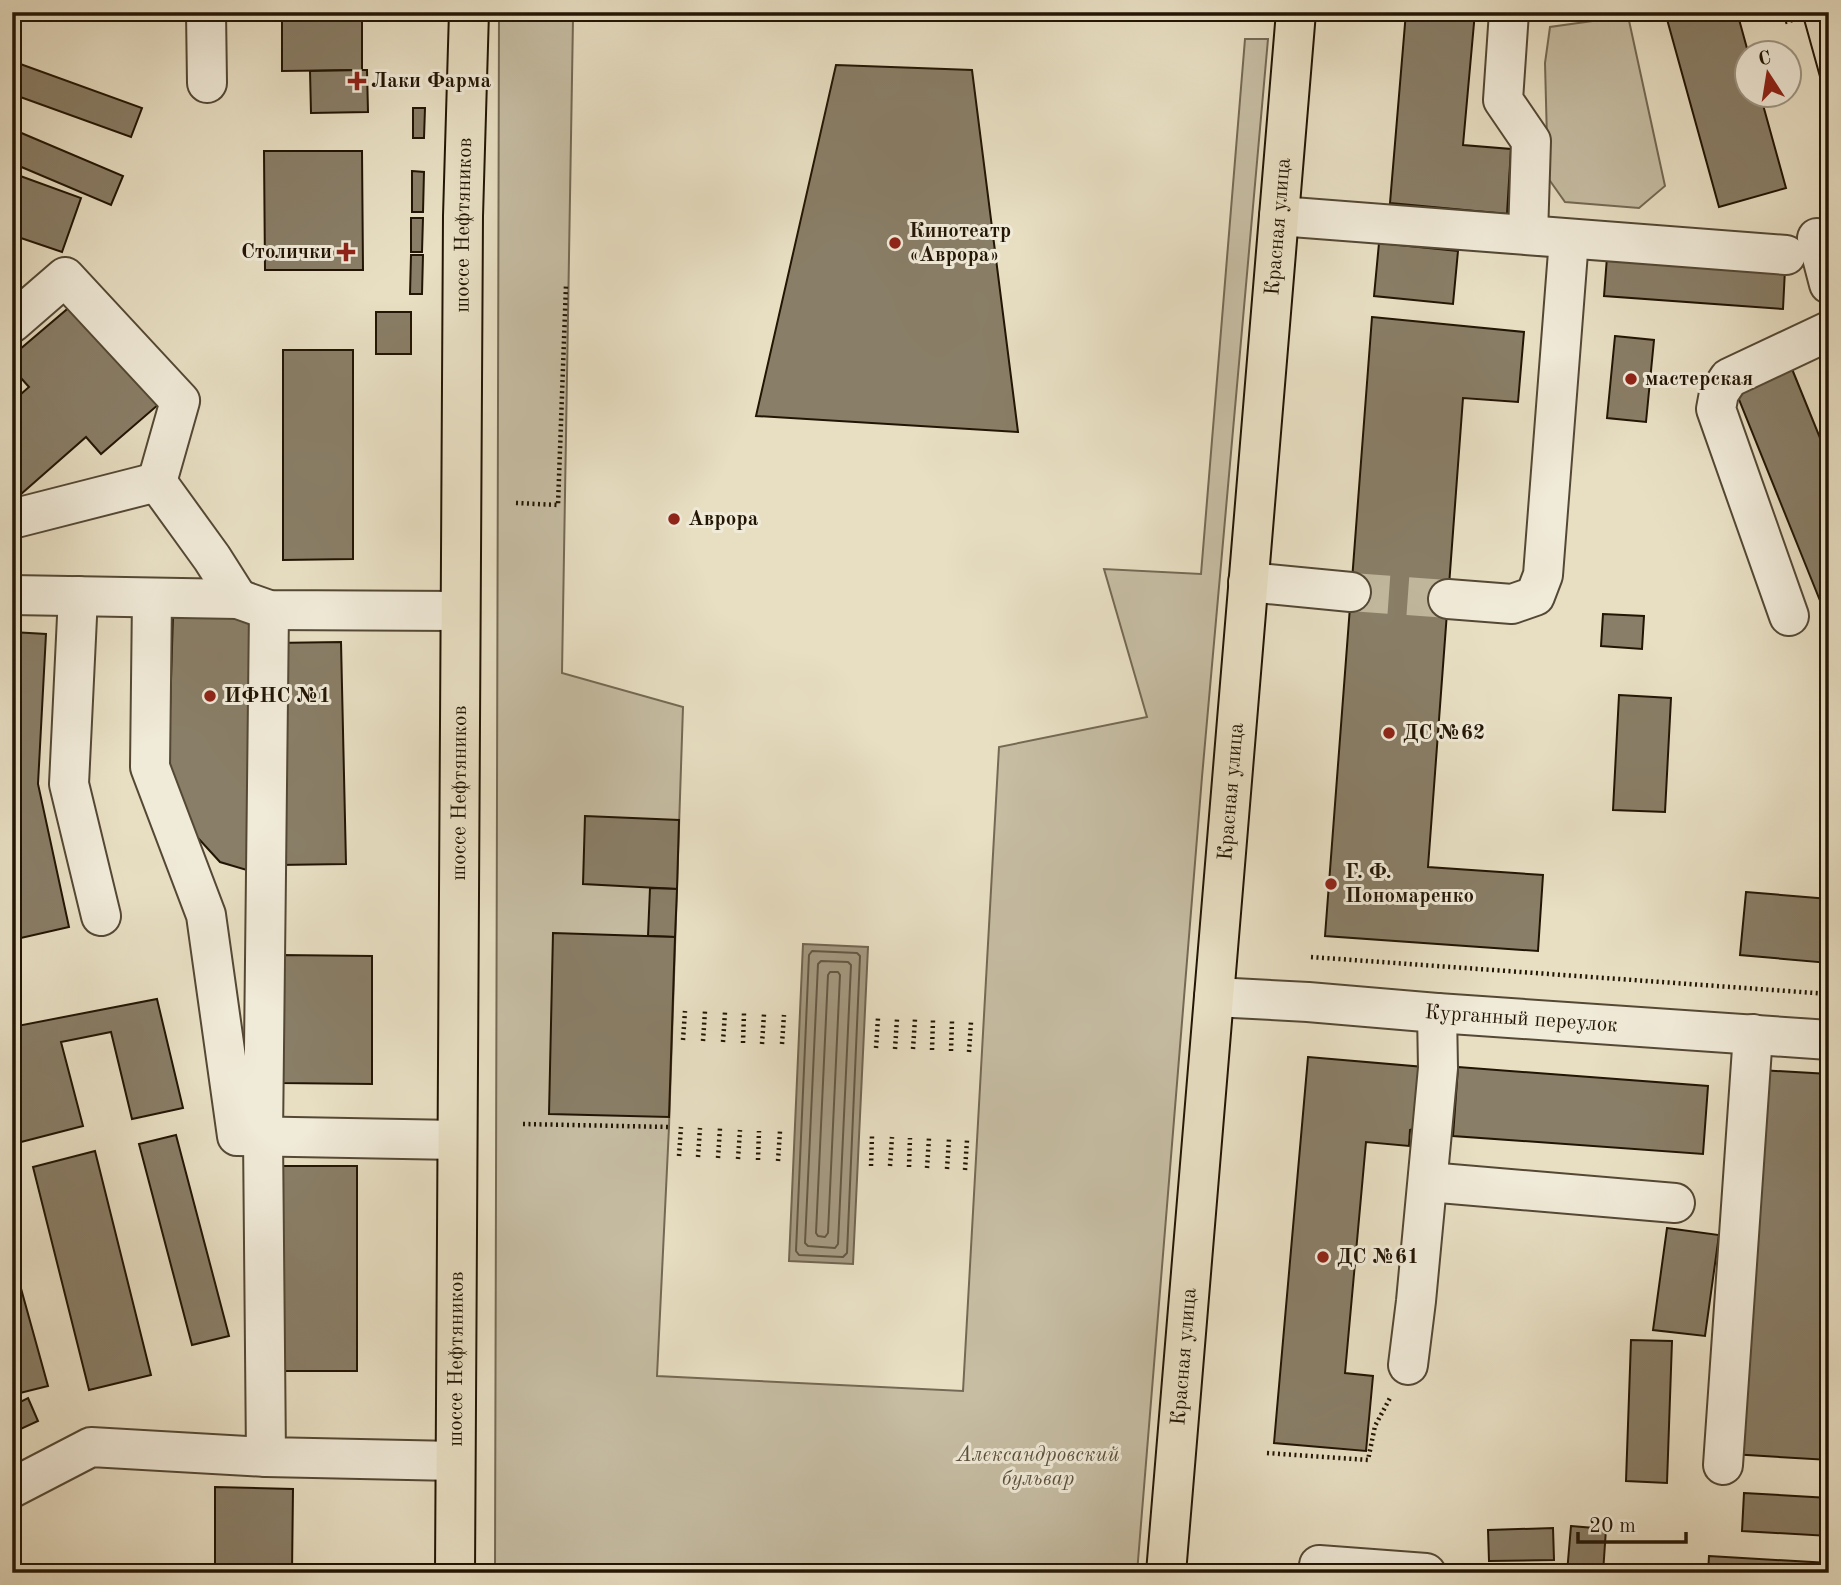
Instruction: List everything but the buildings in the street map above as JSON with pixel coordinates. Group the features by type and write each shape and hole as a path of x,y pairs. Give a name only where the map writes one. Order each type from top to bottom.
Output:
{"main road":[{"name":"шоссе Нефтяников","path":"455,1573 463,216 469,12"},
{"name":"Красная улица","path":"1166,1573 1296,12"}],"street":[{"path":"206,12 206,83"},
{"path":"1509,12 1503,100 1531,141 1528,235"},
{"path":"1279,216 1569,239 1802,247 1829,284"},
{"path":"1448,599 1512,604 1535,596 1543,575 1569,239"},
{"path":"12,323 65,277 180,401 157,482"},
{"path":"1789,616 1716,409 1719,393 1729,378 1829,331"},
{"path":"12,519 157,482"},
{"path":"157,482 212,558 253,605 266,1457"},
{"path":"1248,582 1351,592"},
{"path":"12,595 460,611"},
{"path":"78,596 69,784 101,916"},
{"path":"152,598 150,767 206,915 237,1136 457,1140"},
{"name":"Курганный переулок","path":"1214,997 1829,1040"},
{"path":"1408,1364 1438,1068 1437,1013"},
{"path":"1723,1465 1753,1034"},
{"path":"1427,1182 1675,1203"},
{"path":"12,1488 91,1447 266,1457 456,1461"},
{"path":"1318,1573 1319,1565 1426,1573"}],"path":[{"path":"1785,22 1821,12"},
{"path":"516,503 558,505 566,285"},
{"path":"1311,957 1829,994"},
{"path":"683,1040 685,1011"},
{"path":"703,1041 705,1011"},
{"path":"723,1042 725,1012"},
{"path":"743,1043 744,1013"},
{"path":"762,1044 764,1014"},
{"path":"782,1044 784,1015"},
{"path":"876,1048 878,1018"},
{"path":"895,1049 897,1019"},
{"path":"914,1049 915,1019"},
{"path":"932,1050 933,1020"},
{"path":"951,1051 952,1021"},
{"path":"969,1052 971,1022"},
{"path":"523,1124 669,1126"},
{"path":"680,1156 681,1127"},
{"path":"698,1157 700,1128"},
{"path":"718,1158 720,1128"},
{"path":"738,1159 740,1130"},
{"path":"758,1160 760,1130"},
{"path":"778,1161 780,1131"},
{"path":"871,1166 872,1136"},
{"path":"890,1166 892,1137"},
{"path":"909,1167 911,1138"},
{"path":"928,1168 929,1138"},
{"path":"947,1169 948,1139"},
{"path":"965,1170 967,1140"},
{"path":"1268,1452 1368,1460 1375,1426 1408,1364"}],"green space":[{"name":"Александровский бульвар","path":"499,14 573,19 562,673 683,707 669,1127 657,1376 963,1391 999,747 1147,717 1104,569 1201,574 1245,39 1268,39 1202,777 1137,1573 495,1573"},
{"path":"1628,16 1665,186 1639,208 1565,202 1548,178 1545,63 1550,27"}],"water":[{"path":"803,944 868,947 853,1264 789,1261"}],"tunnel":[{"path":"1351,592 1448,599"}],"tram line":[{"path":"1802,12 1829,109"},
{"path":"1818,12 1829,50"}],"place":[{"name":"Лаки Фарма","path":"357,81"},
{"name":"Кинотеатр «Аврора»","path":"895,243"},
{"name":"Столички","path":"346,252"},
{"name":"мастерская","path":"1631,379"},
{"name":"Аврора","path":"674,519"},
{"name":"ИФНС №1","path":"210,696"},
{"name":"ДС №62","path":"1389,733"},
{"name":"Г. Ф. Пономаренко","path":"1331,884"},
{"name":"ДС №61","path":"1323,1257"}]}
